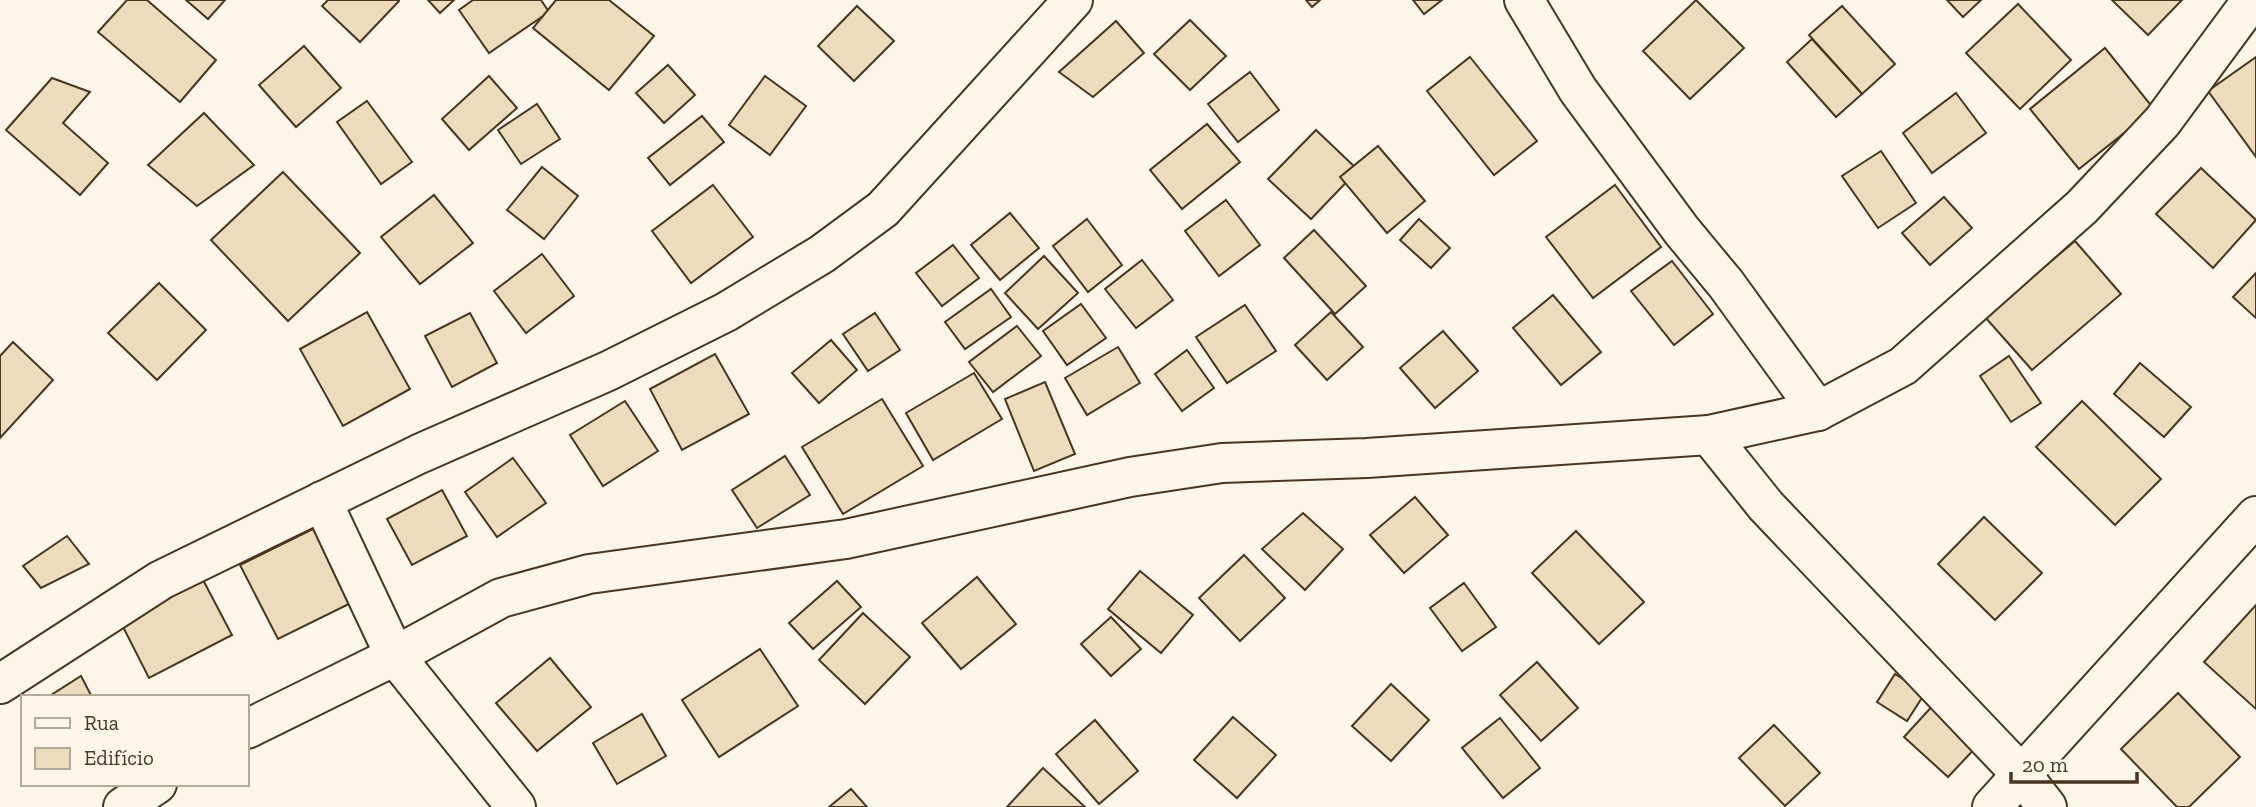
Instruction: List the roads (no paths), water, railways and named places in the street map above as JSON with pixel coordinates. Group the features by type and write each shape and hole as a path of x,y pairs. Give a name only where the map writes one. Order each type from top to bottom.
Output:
{"street":[{"path":"0,684 161,580 419,454 608,371 726,312 822,254 883,209 1073,0"},
{"path":"1524,0 1578,90 1682,231 1727,284 1818,411"},
{"path":"248,729 395,656 501,598 589,574 846,538 1130,477 1222,463 1367,458 1709,435 1818,411 1903,366 2082,207 2162,122 2252,0"},
{"path":"1709,435 1766,506 2022,775 2047,807"},
{"path":"322,501 395,656 516,807"},
{"path":"1992,807 2256,516"},
{"path":"123,807 154,786"}]}
